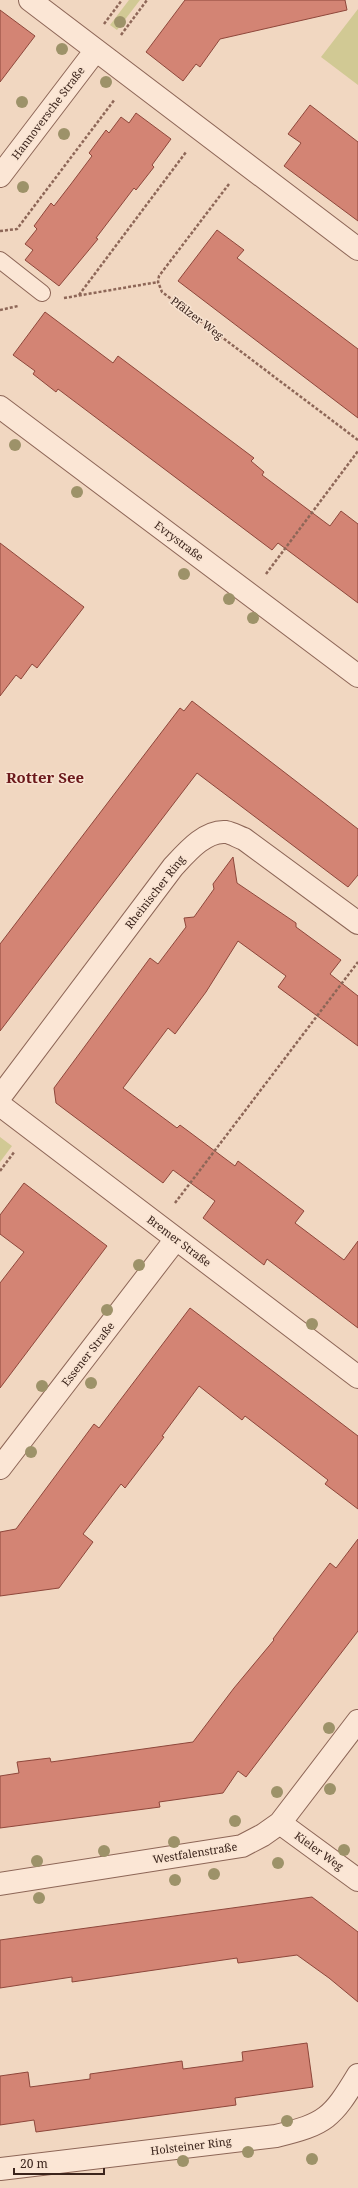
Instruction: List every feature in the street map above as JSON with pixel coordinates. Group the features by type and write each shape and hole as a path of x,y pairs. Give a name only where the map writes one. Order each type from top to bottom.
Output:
{"street":[{"path":"30,0 358,249"},
{"name":"Hannoversche Straße","path":"0,176 101,53"},
{"name":"Evrystraße","path":"0,407 358,676"},
{"name":"Rheinischer Ring","path":"0,1097 173,867 190,849 211,834 226,832 244,839 358,924"},
{"name":"Bremer Straße","path":"0,1105 157,1226 358,1377"},
{"name":"Essener Straße","path":"0,1468 176,1239"},
{"name":"Westfalenstraße","path":"0,1884 242,1846 263,1835 280,1823 358,1721"},
{"name":"Kieler Weg","path":"280,1823 358,1880"},
{"name":"Holsteiner Ring","path":"0,2169 276,2136 308,2128 327,2118 343,2100 358,2075"}],"lane":[{"path":"0,260 42,293"}],"path":[{"path":"101,53 147,0"},
{"path":"0,230 17,229 132,76"},
{"path":"79,295 202,131"},
{"path":"62,298 158,282 159,276 244,162"},
{"name":"Pfälzer Weg","path":"158,282 162,292 358,440"},
{"path":"250,595 358,451"},
{"path":"157,1226 358,962"}],"shaded area":[{"path":"129,0 140,0 117,30 110,25"},
{"path":"358,9 358,85 321,57"},
{"path":"0,1137 12,1146 0,1162"}],"building":[{"path":"185,0 345,0 347,10 220,39 200,67 196,64 183,81 146,52"},
{"path":"0,10 35,36 0,82"},
{"path":"310,105 358,142 358,221 284,166 301,143 288,134"},
{"path":"136,113 171,139 152,165 154,167 136,190 134,188 96,238 98,239 59,286 25,260 33,250 25,244 37,229 34,226 51,203 54,206 92,156 89,153 106,130 109,133 121,117 129,123"},
{"path":"217,230 244,250 237,258 358,349 358,418 178,281"},
{"path":"45,312 113,363 118,356 254,458 251,461 264,472 262,475 330,526 341,511 358,524 358,603 278,543 272,550 58,389 56,392 33,374 35,371 13,355"},
{"path":"0,543 84,607 37,668 32,664 21,679 16,675 0,696"},
{"path":"192,701 358,829 358,875 348,887 197,773 0,1031 0,944 180,708 184,711"},
{"path":"233,857 237,883 296,923 296,927 341,960 330,974 358,996 358,1046 278,987 286,976 238,941 206,992 175,1034 168,1028 123,1088 177,1128 180,1125 235,1166 238,1161 304,1211 295,1223 344,1260 358,1241 358,1328 267,1259 264,1265 203,1218 215,1201 173,1170 163,1183 56,1103 54,1088 150,958 158,964 186,927 184,918 194,917 214,889 213,884"},
{"path":"24,1183 107,1246 0,1388 0,1283 24,1252 0,1234 0,1215"},
{"path":"190,1308 358,1436 358,1509 325,1484 328,1480 245,1416 242,1420 199,1386 162,1436 164,1437 125,1488 121,1484 83,1534 93,1542 59,1588 0,1596 0,1532 16,1529 94,1424 99,1428"},
{"path":"358,1539 358,1631 246,1777 238,1771 223,1793 159,1802 160,1807 0,1828 0,1776 19,1773 17,1762 50,1758 51,1762 193,1742 234,1688 274,1640 273,1639 330,1563 336,1568"},
{"path":"312,1897 358,1932 358,2002 329,1978 297,1955 238,1963 237,1958 72,1982 72,1977 0,1988 0,1940"},
{"path":"307,2043 313,2087 235,2098 236,2105 36,2132 34,2120 0,2125 0,2076 28,2072 30,2087 90,2079 90,2074 182,2061 183,2069 243,2061 242,2052"}],"district":[{"name":"Rotter See","path":"45,778"}]}
